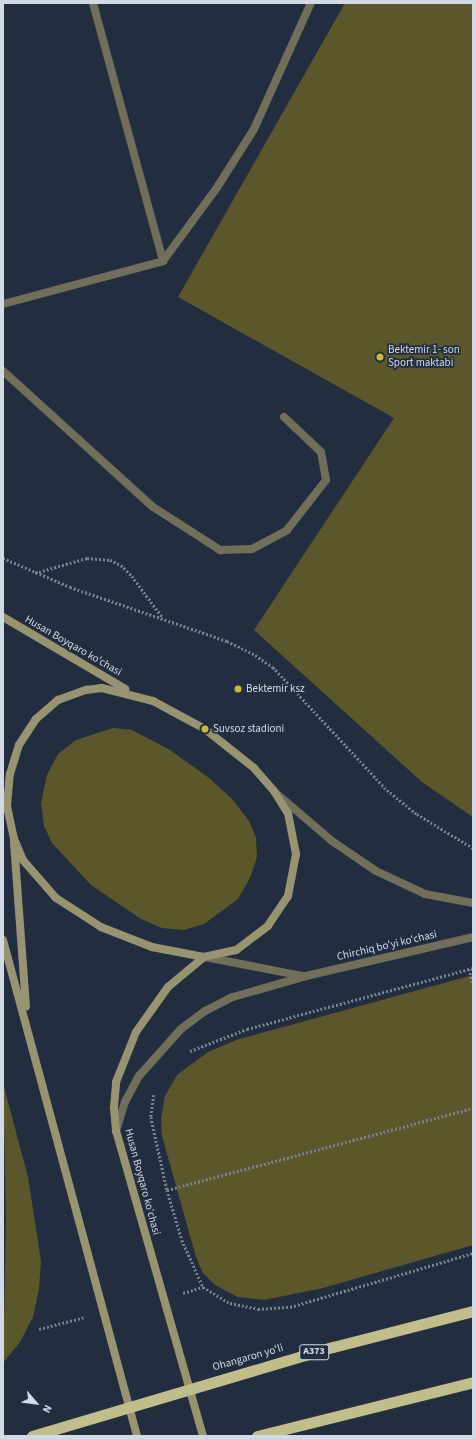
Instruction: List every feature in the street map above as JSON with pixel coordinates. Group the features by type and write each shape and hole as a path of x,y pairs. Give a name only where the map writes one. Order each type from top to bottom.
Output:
{"highway":[{"name":"Ohangaron yoʻli","path":"32,1436 333,1346 473,1311"},
{"path":"257,1436 473,1382"}],"main road":[{"name":"Husan Boyqaro ko'chasi","path":"3,617 132,694"},
{"name":"Husan Boyqaro ko'chasi","path":"3,823 14,839 36,878 78,913 126,938 204,957 236,950 268,926 288,896 296,869 295,839 288,813 274,791 254,768 205,729 173,709 132,694 109,689 86,690 58,700 36,719 19,745 10,774 7,806 14,839 27,1024"},
{"name":"Husan Boyqaro ko'chasi","path":"3,940 27,1024 137,1436"},
{"name":"Husan Boyqaro ko'chasi","path":"203,1436 116,1131 114,1107 116,1082 136,1032 168,987 204,957"}],"street":[{"path":"93,3 163,261"},
{"path":"3,304 163,261 254,129 311,3"},
{"path":"3,371 153,507 220,550 252,549 287,530 326,480 320,452 284,417"},
{"path":"274,791 332,841 376,871 431,896 473,903"},
{"name":"Chirchiq bo'yi ko'chasi","path":"116,1131 125,1102 139,1076 181,1029 233,998 306,976 473,937"},
{"name":"Chirchiq bo'yi ko'chasi","path":"204,957 306,976"}],"path":[{"path":"3,558 35,573 113,604 163,618 227,641 273,667 387,790 417,814 473,848"},
{"path":"35,573 87,558 110,560 121,565 132,576 163,618"},
{"path":"186,1054 217,1038 246,1029 473,968"},
{"path":"469,969 473,983"},
{"path":"155,1087 151,1117 167,1190 182,1240 203,1287 230,1303 245,1307 290,1307 473,1253"},
{"path":"167,1190 473,1108"},
{"path":"39,1329 103,1313"}],"shaded area":[{"name":"Bektemir 1- son Sport maktabi","path":"345,3 473,3 473,817 422,782 254,630 394,418 178,297"},
{"path":"113,728 132,730 170,750 209,778 233,800 249,821 256,838 257,857 250,878 238,899 204,924 184,930 162,928 141,919 91,885 52,843 44,826 41,803 47,775 58,754 76,740"},
{"path":"473,975 473,1245 323,1288 264,1300 238,1297 215,1285 203,1273 196,1257 162,1136 161,1119 165,1096 177,1075 208,1052 236,1040"},
{"path":"3,1083 28,1177 41,1261 39,1289 33,1317 20,1342 3,1363 6,1220"}],"place":[{"name":"Bektemir 1- son Sport maktabi","path":"380,357"},
{"name":"Bektemir ksz","path":"238,689"},
{"name":"Suvsoz stadioni","path":"205,729"}]}
